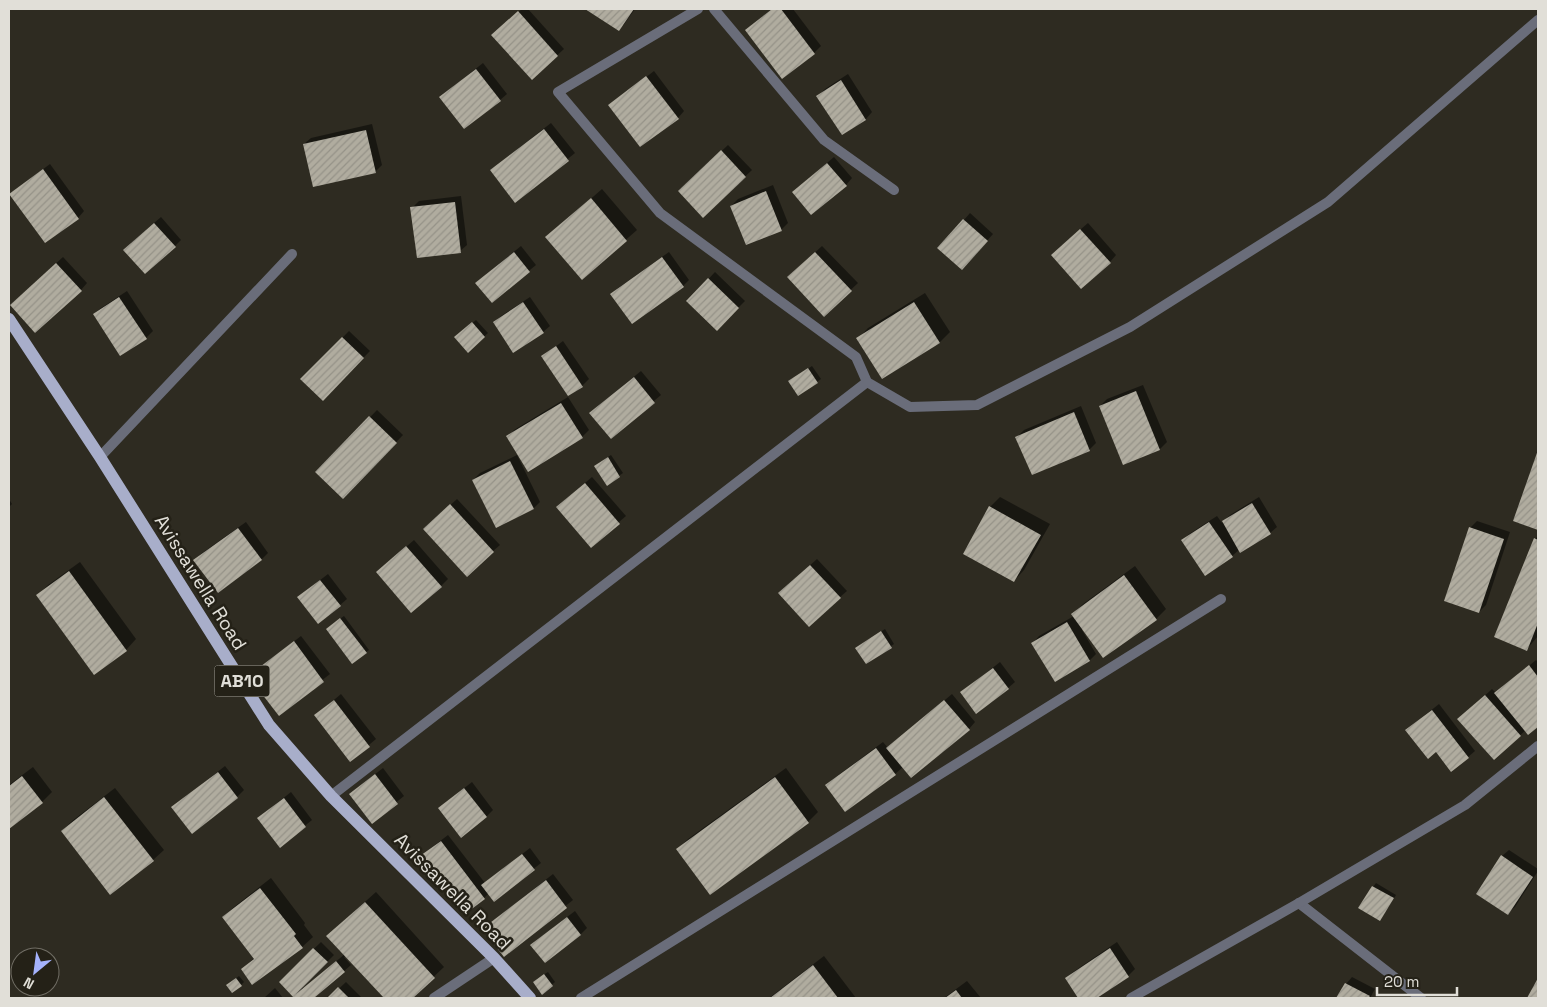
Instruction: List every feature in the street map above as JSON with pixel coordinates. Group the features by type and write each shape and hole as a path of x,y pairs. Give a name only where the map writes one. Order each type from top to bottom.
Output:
{"main road":[{"name":"Avissawella Road","path":"9,319 100,457 269,725 331,796 494,958 530,998"}],"street":[{"path":"698,9 558,92 660,213 856,357 867,382 910,406 977,406 1130,327 1328,202 1538,20"},
{"path":"714,9 824,140 894,190"},
{"path":"100,457 292,254"},
{"path":"331,796 867,382"},
{"path":"582,998 1222,598"},
{"path":"1131,998 1465,805 1538,746"},
{"path":"1299,902 1421,998"},
{"path":"434,998 494,958"}],"building":[{"path":"585,9 634,9 619,31"},
{"path":"772,9 781,9 815,54 782,79 745,30"},
{"path":"518,11 558,56 532,80 491,35"},
{"path":"476,69 501,101 464,129 439,97"},
{"path":"646,76 679,119 640,147 608,105"},
{"path":"841,80 866,120 842,135 816,96"},
{"path":"544,129 569,161 515,203 490,170"},
{"path":"366,130 376,173 313,187 303,144"},
{"path":"721,150 746,177 703,218 678,191"},
{"path":"827,163 847,186 811,215 792,192"},
{"path":"43,169 79,219 45,243 9,194"},
{"path":"766,191 782,231 746,245 730,206"},
{"path":"591,198 627,241 582,280 545,237"},
{"path":"455,202 461,253 417,258 410,207"},
{"path":"963,219 988,241 962,270 937,248"},
{"path":"154,223 176,247 145,274 123,250"},
{"path":"1080,229 1111,263 1081,289 1051,255"},
{"path":"514,252 530,272 492,303 475,283"},
{"path":"815,252 852,291 824,317 787,277"},
{"path":"662,257 684,287 632,324 610,294"},
{"path":"56,263 82,291 35,333 10,305"},
{"path":"708,278 739,308 717,331 686,301"},
{"path":"119,297 147,339 120,356 93,314"},
{"path":"523,302 544,333 513,353 493,322"},
{"path":"914,302 940,343 882,379 856,338"},
{"path":"472,322 485,337 468,353 454,337"},
{"path":"342,337 364,358 323,401 300,379"},
{"path":"556,346 583,387 568,396 541,356"},
{"path":"808,368 818,383 798,396 788,381"},
{"path":"634,377 655,403 611,439 589,413"},
{"path":"1136,391 1160,450 1123,465 1099,406"},
{"path":"561,403 583,438 528,472 506,436"},
{"path":"1074,412 1090,451 1032,475 1015,437"},
{"path":"369,416 397,443 343,499 315,472"},
{"path":"1538,450 1538,530 1513,521"},
{"path":"608,457 620,477 607,486 594,466"},
{"path":"510,461 534,509 496,528 472,480"},
{"path":"585,483 620,524 591,548 556,507"},
{"path":"1252,503 1271,534 1240,553 1222,521"},
{"path":"450,504 494,552 467,577 423,529"},
{"path":"989,506 1041,535 1014,582 963,554"},
{"path":"1209,522 1233,557 1205,576 1181,540"},
{"path":"1469,527 1504,539 1479,613 1444,601"},
{"path":"238,528 262,560 218,593 193,560"},
{"path":"1534,538 1538,540 1538,623 1527,651 1494,637"},
{"path":"406,546 442,587 411,613 376,572"},
{"path":"810,565 841,598 809,627 778,593"},
{"path":"69,571 127,651 94,675 36,595"},
{"path":"1124,575 1157,620 1103,658 1071,614"},
{"path":"320,580 341,606 318,624 297,597"},
{"path":"340,618 367,653 352,664 326,629"},
{"path":"1067,622 1090,661 1055,682 1031,643"},
{"path":"881,631 892,648 866,664 855,648"},
{"path":"294,641 324,682 279,716 248,676"},
{"path":"1529,665 1538,677 1538,727 1528,735 1494,693"},
{"path":"993,668 1009,689 976,714 960,692"},
{"path":"1485,695 1521,736 1494,760 1457,719"},
{"path":"334,700 370,747 350,762 314,715"},
{"path":"944,700 970,730 911,778 886,748"},
{"path":"1432,710 1469,758 1451,772 1436,752 1428,759 1405,730"},
{"path":"876,748 896,775 845,812 825,785"},
{"path":"218,772 238,798 192,834 171,807"},
{"path":"375,774 398,804 372,824 349,794"},
{"path":"22,776 43,803 9,829 9,786"},
{"path":"775,777 809,823 710,895 676,849"},
{"path":"464,788 487,817 461,838 438,808"},
{"path":"104,797 154,861 110,895 61,831"},
{"path":"284,798 306,827 280,848 257,818"},
{"path":"441,841 485,899 465,914 440,881 435,884 417,858"},
{"path":"522,854 535,870 494,902 481,885"},
{"path":"1501,855 1533,877 1508,915 1476,894"},
{"path":"546,880 567,908 504,957 482,929"},
{"path":"1372,886 1394,898 1380,921 1358,908"},
{"path":"260,888 296,934 294,936 303,948 252,985 241,969 254,959 222,917"},
{"path":"365,902 435,978 413,998 384,998 326,936"},
{"path":"567,917 581,935 545,963 530,945"},
{"path":"313,948 328,962 296,994 336,961 345,972 314,998 294,998 279,982"},
{"path":"1110,948 1129,977 1097,998 1078,998 1065,978"},
{"path":"813,965 838,998 770,998"},
{"path":"544,974 553,986 542,995 533,982"},
{"path":"236,978 242,986 232,993 226,985"},
{"path":"1538,978 1538,998 1527,998"},
{"path":"1345,983 1370,996 1368,998 1336,998"},
{"path":"338,987 349,998 327,998"},
{"path":"956,990 962,998 945,998"}]}
